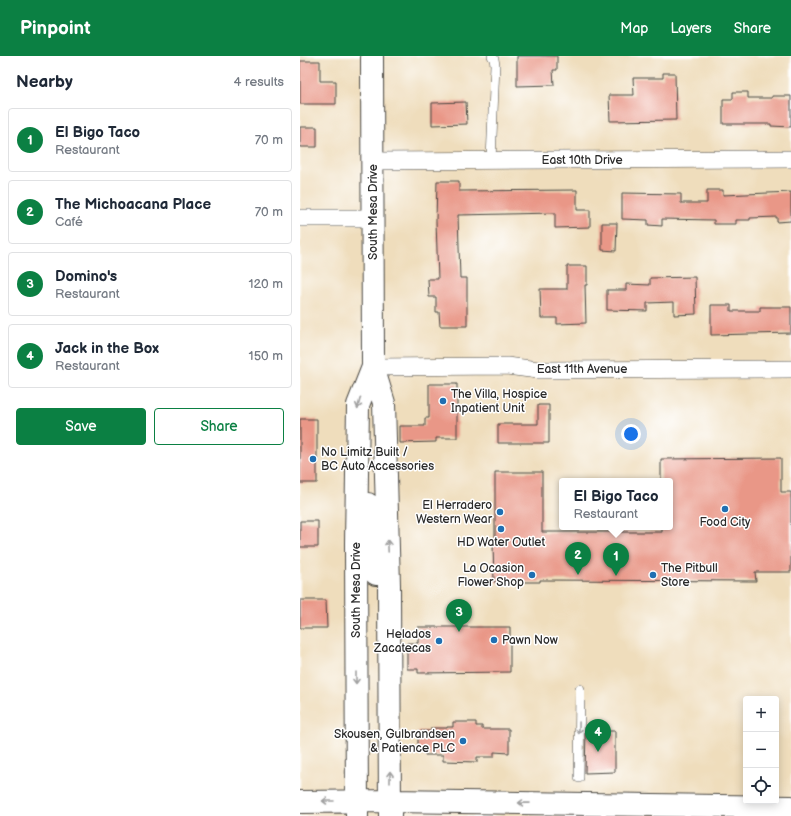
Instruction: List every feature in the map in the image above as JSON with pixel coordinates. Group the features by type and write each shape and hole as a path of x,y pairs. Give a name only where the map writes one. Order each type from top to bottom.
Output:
{"main road":[{"name":"South Mesa Drive","path":"372,56 373,367 384,403 389,615 390,809"},
{"name":"South Mesa Drive","path":"357,809 358,405 373,367"},
{"path":"357,482 368,504 378,589 389,615"},
{"path":"300,802 357,809 791,807"},
{"path":"727,816 748,806"}],"street":[{"name":"East 10th Drive","path":"372,161 791,159"},
{"path":"300,218 373,218"},
{"name":"East 11th Avenue","path":"373,367 507,366 538,370 791,369"}],"lane":[{"path":"490,160 495,65 492,56"},
{"path":"579,778 580,690"}],"building":[{"path":"517,56 557,56 557,70 553,70 554,85 517,86"},
{"path":"300,61 320,61 320,81 336,81 336,104 300,104"},
{"path":"663,73 675,73 676,120 610,121 609,95 634,95 633,78 663,78"},
{"path":"733,92 748,92 748,98 791,96 791,127 771,126 771,124 723,124 723,99 733,99"},
{"path":"466,102 467,124 432,125 432,103"},
{"path":"300,127 317,127 317,147 300,147"},
{"path":"437,181 459,181 459,191 577,190 577,210 590,210 590,227 555,228 555,213 458,215 460,278 467,278 467,326 440,326 439,312 436,312 436,297 429,297 428,279 438,279 436,221"},
{"path":"707,190 723,190 723,195 791,192 791,221 777,222 777,217 750,218 750,220 736,220 736,224 714,224 714,220 662,219 662,226 648,225 648,220 622,219 622,193 681,194 681,203 707,203"},
{"path":"602,223 617,223 616,251 602,250"},
{"path":"567,266 587,266 587,285 585,285 586,323 557,324 557,318 541,318 540,289 567,289"},
{"path":"695,277 696,314 674,315 674,302 647,303 647,311 607,310 607,290 626,290 626,284 650,285 650,278"},
{"path":"711,305 731,305 731,311 760,311 760,307 791,307 791,333 711,335"},
{"name":"The Villa, Hospice Inpatient Unit","path":"429,384 457,384 457,438 436,438 436,442 400,443 400,426 425,426 425,418 429,418"},
{"path":"538,405 549,405 549,443 498,443 498,424 538,424"},
{"path":"300,419 317,419 317,483 300,483"},
{"path":"781,458 781,492 791,492 791,572 755,572 756,581 540,580 540,582 494,582 493,544 495,544 495,472 542,472 542,532 662,532 662,530 673,530 673,478 661,478 661,459"},
{"path":"300,521 318,521 318,547 300,547"},
{"path":"300,600 326,600 327,628 300,628"},
{"path":"418,627 510,627 510,672 418,673 418,669 407,669 407,643 418,643"},
{"name":"Skousen, Gulbrandsen & Patience PLC","path":"453,722 476,722 476,726 482,726 482,729 509,729 509,753 494,752 494,757 477,757 477,762 443,761 443,755 425,755 425,751 418,751 418,731 431,731 431,728 453,727"},
{"path":"586,731 615,731 615,772 585,773"}],"place":[{"name":"The Villa, Hospice Inpatient Unit","path":"443,401"},
{"name":"No Limitz Built / BC Auto Accessories","path":"313,459"},
{"name":"Food City","path":"725,509"},
{"name":"El Herradero Western Wear","path":"500,512"},
{"name":"HD Water Outlet","path":"501,529"},
{"name":"La Ocasion Flower Shop","path":"532,575"},
{"name":"The Michoacana Place","path":"578,575"},
{"name":"The Pitbull Store","path":"653,575"},
{"name":"El Bigo Taco","path":"616,576"},
{"name":"Domino's","path":"459,632"},
{"name":"Pawn Now","path":"494,640"},
{"name":"Helados Zacatecas","path":"439,641"},
{"name":"Skousen, Gulbrandsen & Patience PLC","path":"463,741"},
{"name":"Jack in the Box","path":"598,752"}]}
